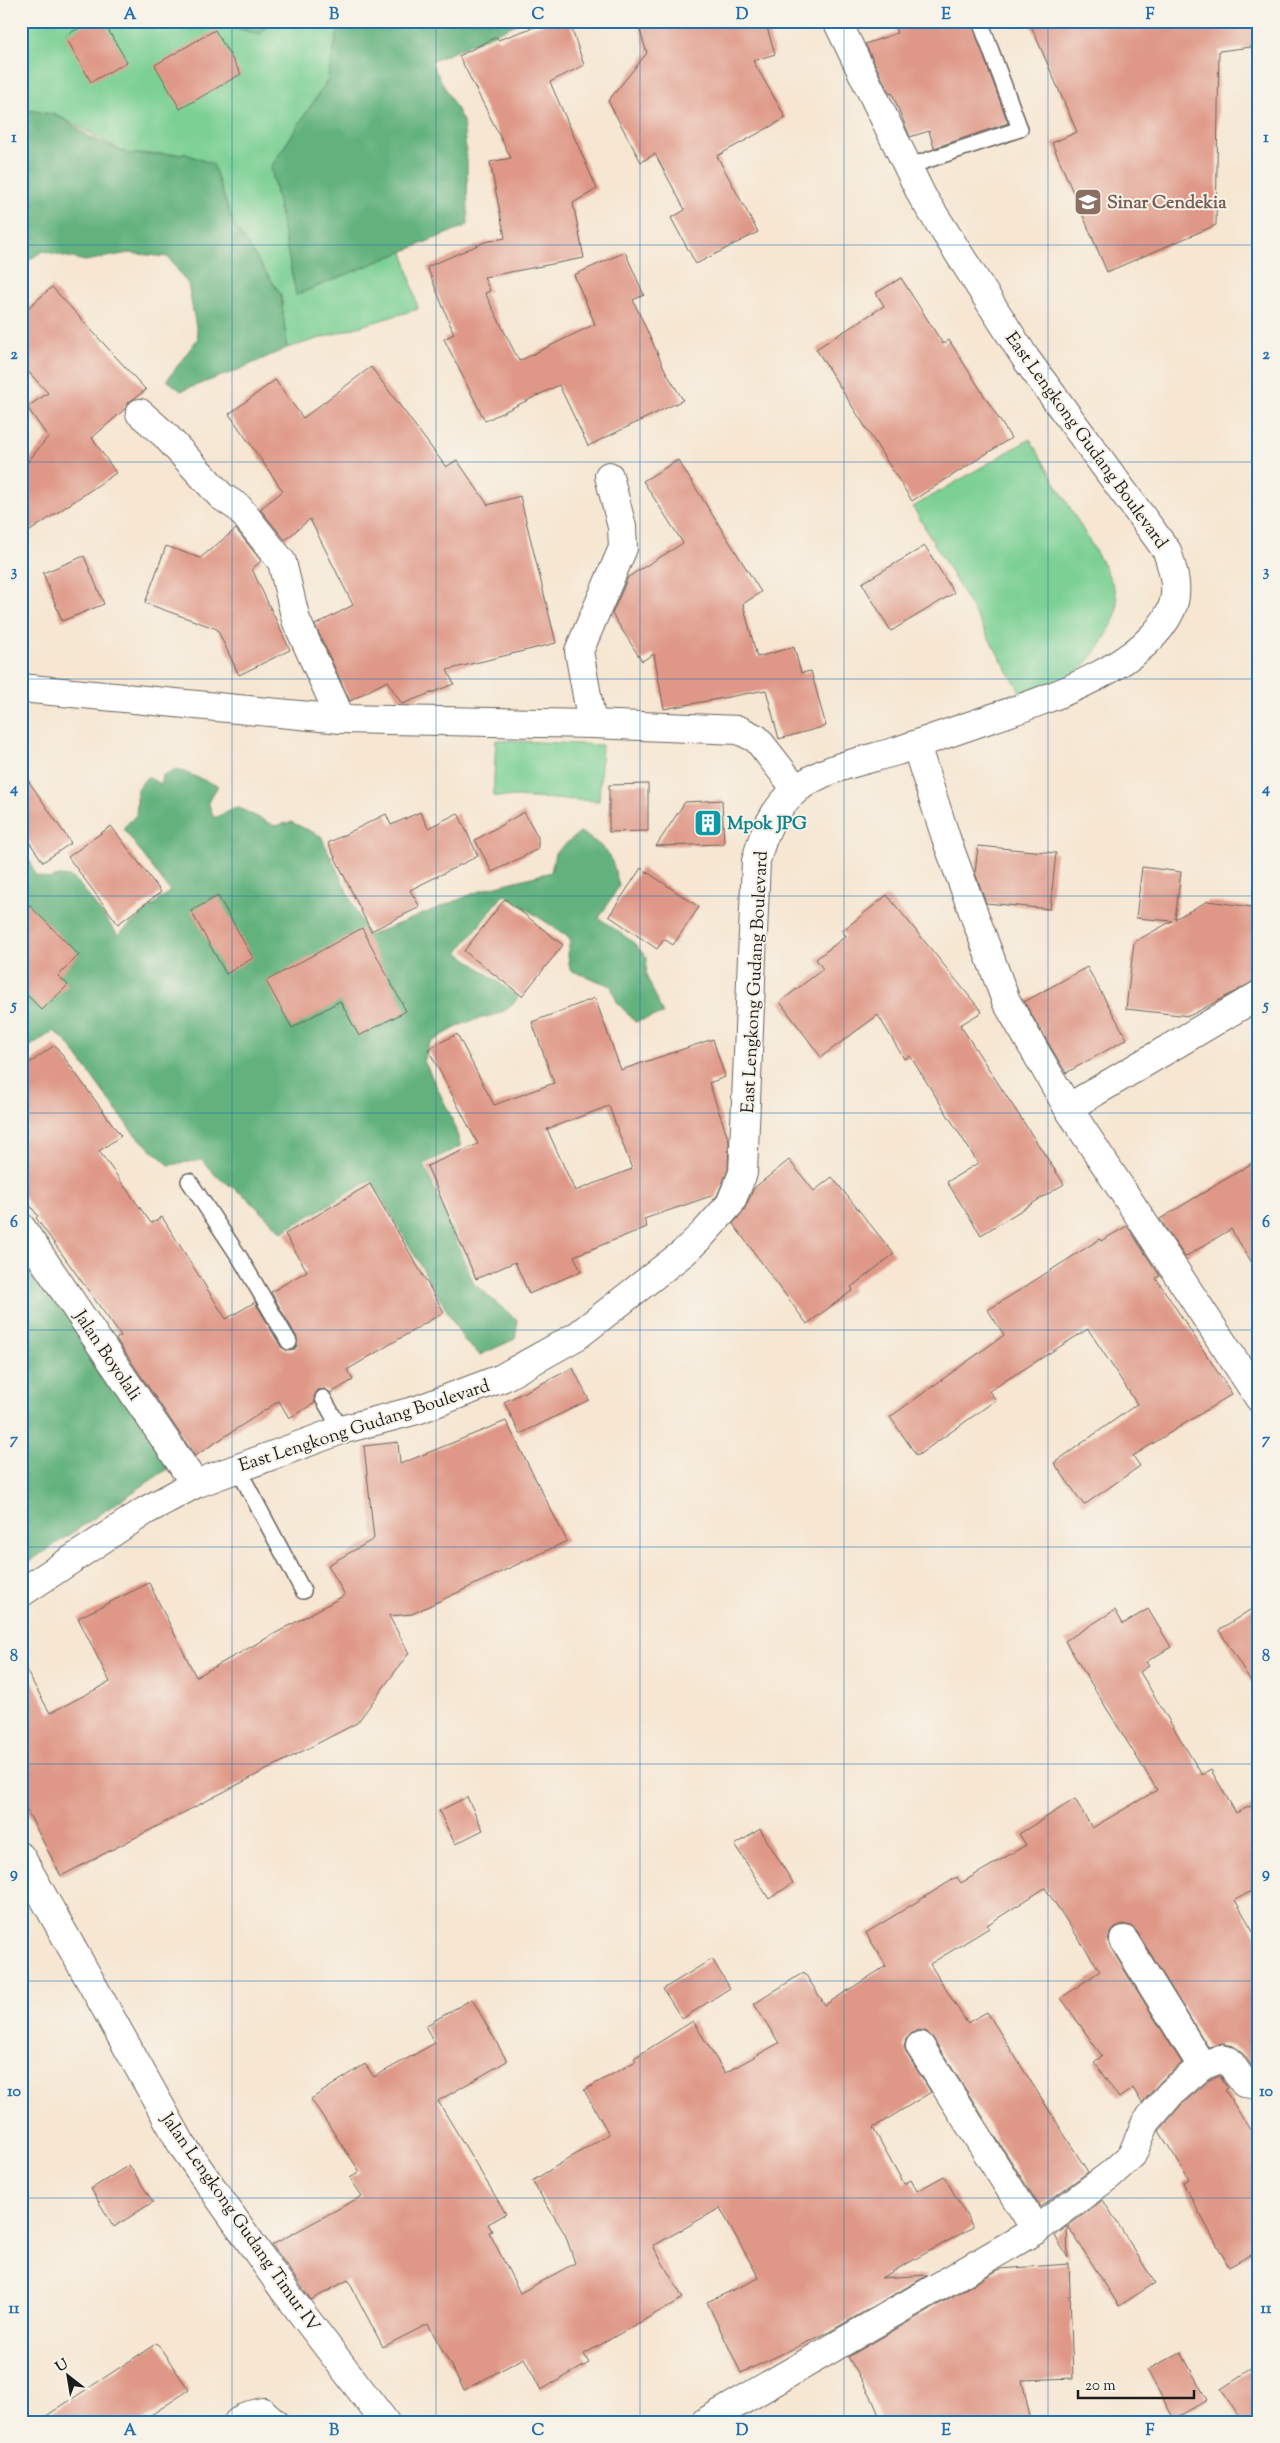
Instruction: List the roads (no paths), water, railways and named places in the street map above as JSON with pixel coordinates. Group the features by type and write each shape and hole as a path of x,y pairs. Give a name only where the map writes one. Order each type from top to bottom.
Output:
{"street":[{"name":"East Lengkong Gudang Boulevard","path":"21,1593 145,1510 194,1484 341,1430 417,1410 502,1378 578,1336 683,1253 730,1204 743,1173 756,861 763,833 780,805 796,789 825,773 916,745 1054,697 1110,669 1150,638 1171,610 1176,581 1167,551 1026,359 922,196 836,21"},
{"path":"140,413 165,435 222,496 239,508 282,562 296,620 341,719"},
{"path":"592,724 578,652 623,548 622,527 609,476"},
{"path":"21,688 341,719 592,724 739,730 757,739 796,789"},
{"path":"916,745 947,841 1006,1001 1068,1108 1259,1398"},
{"path":"1068,1108 1259,995"},
{"name":"Jalan Boyolali","path":"21,1227 194,1484"},
{"name":"Jalan Lengkong Gudang Timur IV","path":"21,1857 182,2145 284,2290 380,2420"},
{"path":"1124,1940 1202,2066"},
{"path":"920,2046 1036,2230"},
{"path":"705,2422 1036,2230 1110,2175 1132,2155 1146,2122 1171,2093 1202,2066 1220,2058 1229,2061 1244,2082 1259,2085"},
{"path":"238,2422 246,2416 263,2412 274,2422"}],"lane":[{"path":"907,167 922,160 1020,129 980,21"},
{"path":"190,1181 240,1258 289,1342"},
{"path":"323,1398 341,1430"},
{"path":"236,1467 303,1591"}],"place":[{"name":"Sinar Cendekia","path":"1088,202"},
{"name":"Mpok JPG","path":"708,823"}]}
